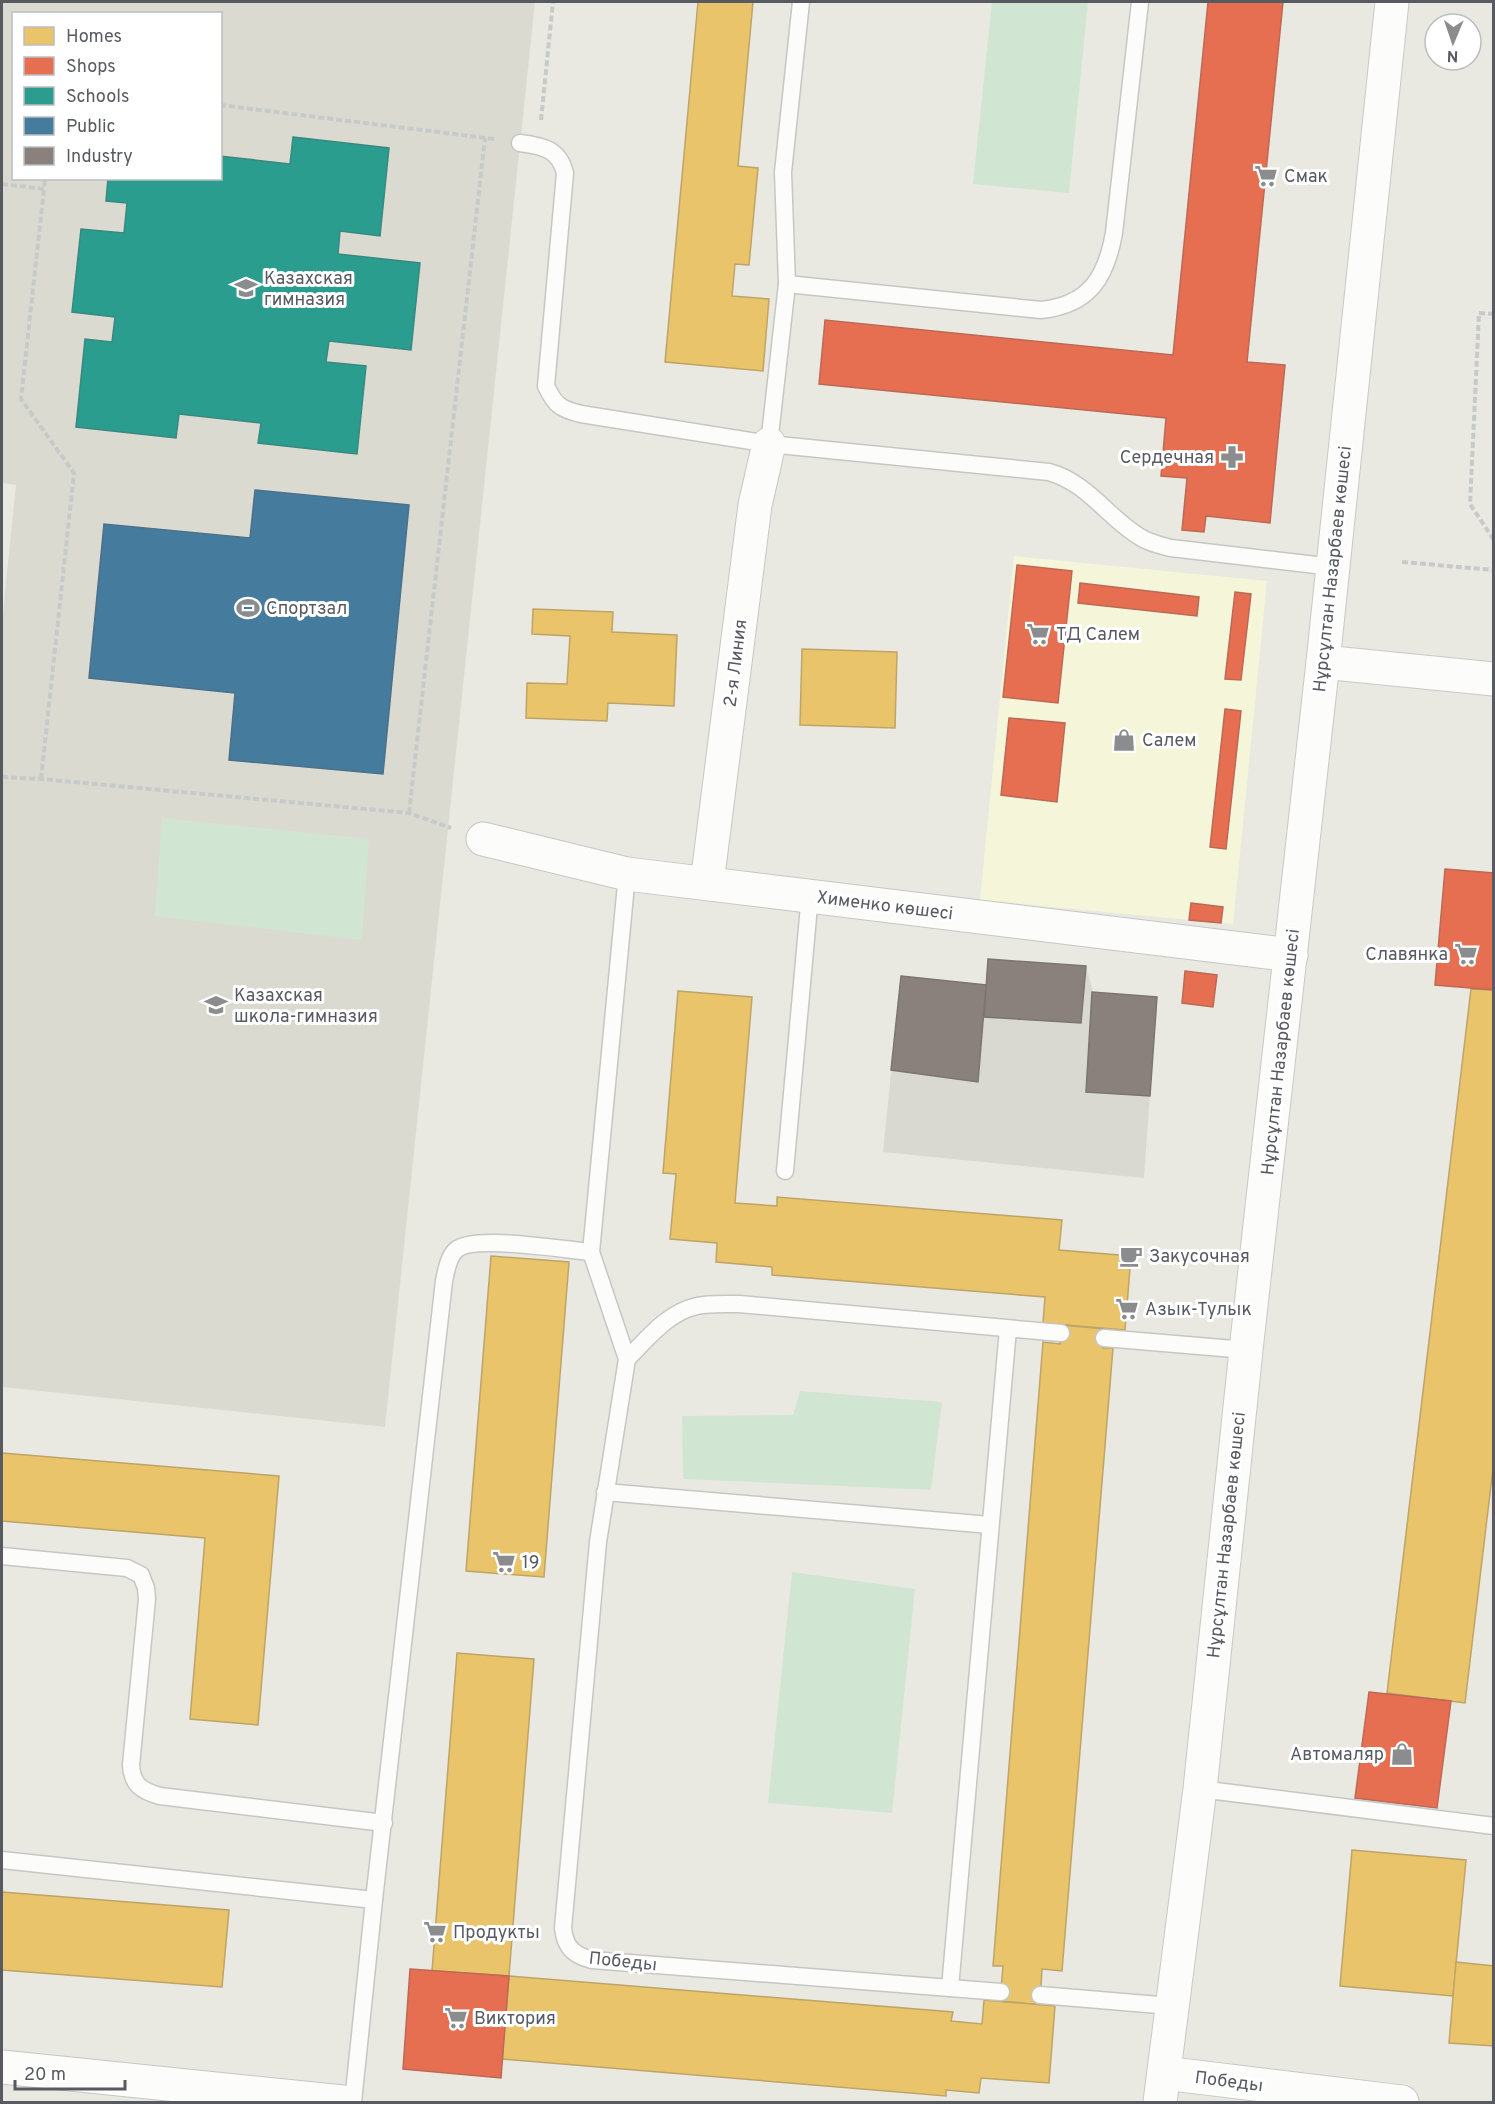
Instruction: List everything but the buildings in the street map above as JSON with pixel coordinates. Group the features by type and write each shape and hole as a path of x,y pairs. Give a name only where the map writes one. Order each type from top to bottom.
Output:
{"main road":[{"name":"Нұрсұлтан Назарбаев көшесі","path":"1162,2088 1200,1789 1246,1350 1323,662 1392,2"},
{"name":"2-я Линия","path":"707,883 755,505 769,444"},
{"path":"1323,662 1494,679"},
{"name":"Хименко көшесі","path":"483,839 627,874 1291,955"},
{"path":"2,2067 297,2100 343,2103"},
{"name":"Победы","path":"1162,2088 1401,2103"}],"lane":[{"path":"769,444 787,284 783,172 801,2"},
{"path":"787,284 1041,310 1059,308 1074,302 1086,293 1099,278 1107,262 1114,233 1140,2"},
{"path":"520,143 539,145 552,151 562,160 565,173 546,386 553,400 565,410 769,444 1049,472 1060,475 1083,488 1141,538 1155,544 1171,548 1333,567"},
{"path":"627,874 591,1252 627,1359 660,1326 676,1315 695,1306 715,1304 739,1304 1061,1333"},
{"path":"785,1171 810,896"},
{"path":"353,2103 443,1293 449,1263 456,1250 471,1243 490,1242 591,1252"},
{"path":"950,1988 1008,1329"},
{"path":"1104,1338 1246,1350"},
{"name":"Победы","path":"627,1359 598,1542 563,1928 564,1941 570,1950 592,1960 1001,1992"},
{"path":"605,1492 990,1525"},
{"path":"2,1556 127,1568 141,1575 147,1599 131,1765 134,1781 140,1789 160,1796 384,1822"},
{"path":"1200,1789 1494,1826"},
{"path":"2,1860 374,1900"},
{"path":"1040,1995 1171,2007"}],"path":[{"path":"539,145 553,2"},
{"path":"222,105 520,143"},
{"path":"409,813 485,138"},
{"path":"41,779 74,473 21,399 45,180"},
{"path":"2,184 44,189"},
{"path":"1494,314 1479,313 1470,504 1494,540"},
{"path":"1402,561 1494,570"},
{"path":"2,777 409,813 483,839"}],"shaded area":[{"name":"Казахская школа-гимназия","path":"2,2 535,2 385,1427 2,1387 2,622 16,485 2,483"},
{"path":"992,2 1088,2 1069,193 973,184"},
{"name":"Салем","path":"1014,556 1267,581 1233,924 980,900"},
{"path":"162,818 369,839 362,940 155,916"},
{"path":"988,959 1086,966 1093,992 1157,997 1144,1178 883,1152 901,976 986,985"},
{"path":"800,1391 942,1402 931,1490 683,1479 682,1416 793,1415"},
{"path":"792,1572 915,1589 892,1813 768,1803"}],"place":[{"name":"Смак","path":"1266,176"},
{"name":"Казахская гимназия","path":"246,288"},
{"name":"Сердечная","path":"1232,457"},
{"name":"Спортзал","path":"248,608"},
{"name":"ТД Салем","path":"1038,634"},
{"name":"Салем","path":"1124,740"},
{"name":"Славянка","path":"1466,954"},
{"name":"Казахская школа-гимназия","path":"216,1005"},
{"name":"Закусочная","path":"1131,1256"},
{"name":"Азык-Тулык","path":"1127,1309"},
{"name":"19","path":"504,1562"},
{"name":"Автомаляр","path":"1402,1754"},
{"name":"Продукты","path":"435,1932"},
{"name":"Виктория","path":"456,2018"}]}
